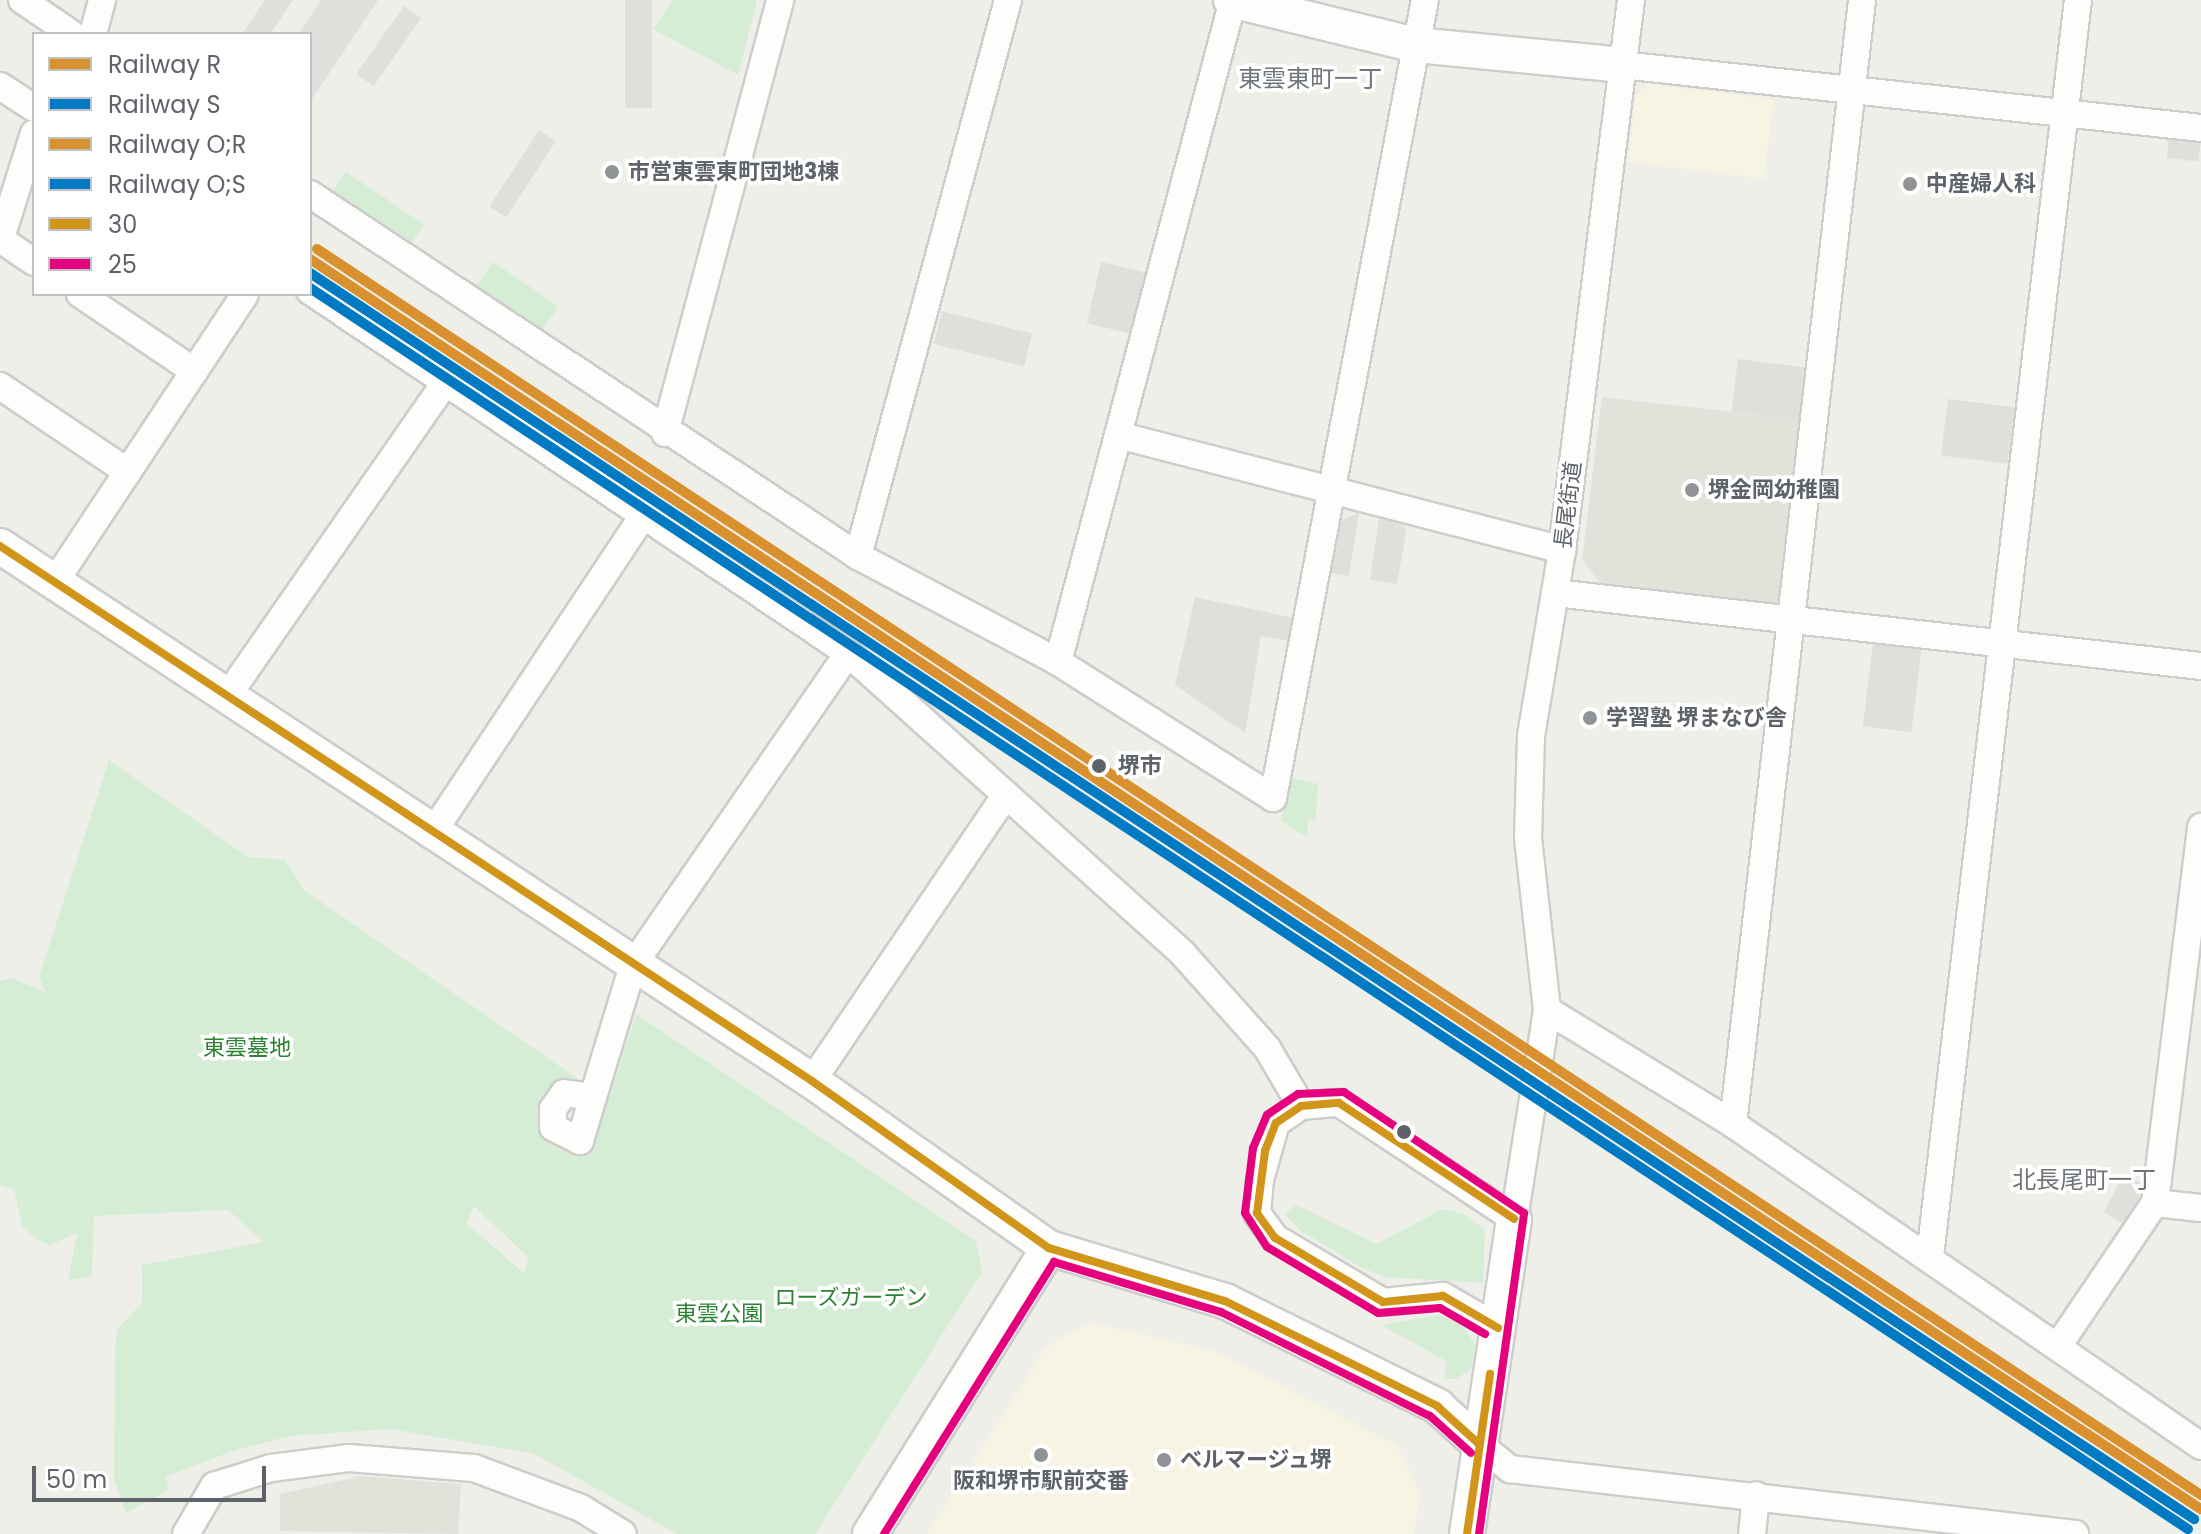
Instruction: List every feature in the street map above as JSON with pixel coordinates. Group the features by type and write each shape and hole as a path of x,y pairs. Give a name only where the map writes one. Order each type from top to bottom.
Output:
{"street":[{"path":"22,0 69,32"},
{"path":"94,32 102,0"},
{"path":"665,433 780,0"},
{"path":"858,556 1008,0"},
{"path":"1058,662 1232,0 1416,45 2201,128"},
{"path":"312,195 665,433 858,556 1058,662 1273,798 1425,0"},
{"name":"長尾街道","path":"1514,1219 1547,1010 1528,838 1531,736 1562,550 1631,0"},
{"path":"1733,1124 1862,0"},
{"path":"1930,1256 2005,644 2078,0"},
{"path":"0,86 32,107"},
{"path":"32,139 0,240 32,261"},
{"path":"312,292 646,511 848,653 1183,954 1267,1048 1301,1106"},
{"path":"83,296 194,371"},
{"path":"54,583 244,296"},
{"path":"226,698 446,381"},
{"path":"0,386 128,472"},
{"path":"1118,435 1562,550"},
{"path":"431,835 646,511"},
{"path":"0,546 431,835 812,1081 1049,1248 1225,1301 1437,1406 1510,1469 1756,1495 2012,1530 2075,1534"},
{"path":"1555,593 2201,666"},
{"path":"593,1097 633,965 848,653"},
{"path":"812,1081 1006,795"},
{"path":"2058,1346 2155,1203 2201,827"},
{"path":"1547,1010 1733,1124 1930,1256 2201,1446"},
{"path":"1467,1534 1479,1444 1498,1328 1514,1219 1339,1103 1301,1106 1276,1123 1265,1151 1257,1213 1275,1238 1383,1302 1443,1296 1498,1328"},
{"path":"2155,1203 2201,1208"},
{"path":"870,1534 1049,1248"},
{"path":"186,1534 214,1486 271,1468 349,1458 474,1468 581,1508 623,1534"},
{"path":"1752,1534 1756,1495"}],"shaded area":[{"path":"265,0 293,0 271,32 243,32"},
{"path":"321,0 378,0 312,99 312,32 300,32"},
{"path":"625,0 652,0 652,108 625,108"},
{"path":"404,6 421,18 374,86 356,74"},
{"path":"1649,84 1774,99 1764,179 1628,162 1636,95"},
{"path":"539,130 556,141 506,217 489,206"},
{"path":"2169,138 2201,142 2198,162 2167,158"},
{"path":"1101,262 1146,272 1132,334 1087,323"},
{"path":"942,311 1032,333 1024,366 934,344"},
{"path":"1738,359 1807,368 1801,420 1732,412"},
{"name":"堺金岡幼稚園","path":"1602,397 1802,420 1780,605 1601,584 1582,560"},
{"path":"1948,399 2015,407 2008,464 1941,456"},
{"path":"1359,512 1349,576 1331,573 1341,521"},
{"path":"1379,518 1403,525 1406,533 1397,584 1370,580"},
{"path":"1195,597 1294,618 1291,641 1261,636 1245,733 1175,685"},
{"path":"1873,643 1922,649 1911,732 1863,726"},
{"path":"2121,1179 2146,1182 2125,1225 2104,1212"},
{"path":"1091,1322 1217,1352 1398,1446 1420,1494 1414,1534 927,1534 1047,1346"},
{"path":"361,1476 461,1484 458,1534 280,1531 280,1494"}],"green space":[{"path":"673,0 757,0 738,75 653,29"},
{"path":"346,172 424,225 411,244 333,192"},
{"path":"493,262 558,306 542,331 476,287"},
{"name":"東雲公園","path":"109,760 248,857 285,860 305,891 577,1078 544,1094 537,1110 548,1142 590,1155 636,1014 976,1241 982,1272 815,1534 677,1534 533,1453 390,1429 290,1436 235,1450 166,1477 169,1490 126,1513 114,1479 115,1352 117,1329 142,1303 142,1265 264,1242 228,1210 94,1216 92,1277 68,1280 77,1233 49,1245 22,1226 14,1189 0,1185 0,981 12,978 45,992 39,977","holes":["474,1206 528,1257 524,1273 466,1223"]},
{"path":"1289,777 1318,784 1316,820 1308,820 1307,837 1281,821"},
{"path":"1297,1205 1376,1244 1443,1209 1464,1214 1485,1230 1483,1283 1385,1277 1360,1267 1301,1231 1284,1213"},
{"path":"1439,1315 1461,1323 1475,1344 1471,1369 1456,1379 1444,1379 1446,1361 1381,1325"}],"rail line":[{"name":"O;R","path":"317,249 2201,1495"},
{"name":"R","path":"312,260 2201,1509"},
{"name":"S","path":"312,274 2194,1519"},
{"name":"O;S","path":"312,289 2188,1529"}],"transit line":[{"name":"30","path":"0,546 812,1081 1049,1248 1225,1301 1437,1406 1479,1444"},
{"name":"25","path":"1479,1534 1524,1213 1344,1092 1298,1094 1267,1115 1253,1148 1245,1213 1267,1247 1378,1313 1440,1308 1485,1334"},
{"name":"30","path":"1498,1328 1443,1296 1383,1302 1275,1238 1257,1213 1265,1151 1276,1123 1301,1106 1339,1103 1514,1219"},
{"name":"25","path":"884,1534 1054,1262 1221,1312 1430,1416 1471,1453"},
{"name":"30","path":"1467,1534 1490,1374"}],"place":[{"name":"市営東雲東町団地3棟","path":"612,172"},
{"name":"中産婦人科","path":"1910,184"},
{"name":"堺金岡幼稚園","path":"1692,490"},
{"name":"学習塾 堺まなび舎","path":"1590,718"},
{"name":"堺市","path":"1099,766"},
{"name":"阪和堺市駅前交番","path":"1041,1455"},
{"name":"ベルマージュ堺","path":"1164,1460"}],"district":[{"name":"東雲東町一丁","path":"1310,79"},
{"name":"北長尾町一丁","path":"2084,1180"}],"park label":[{"name":"東雲墓地","path":"247,1048"},
{"name":"ローズガーデン","path":"851,1298"}]}
